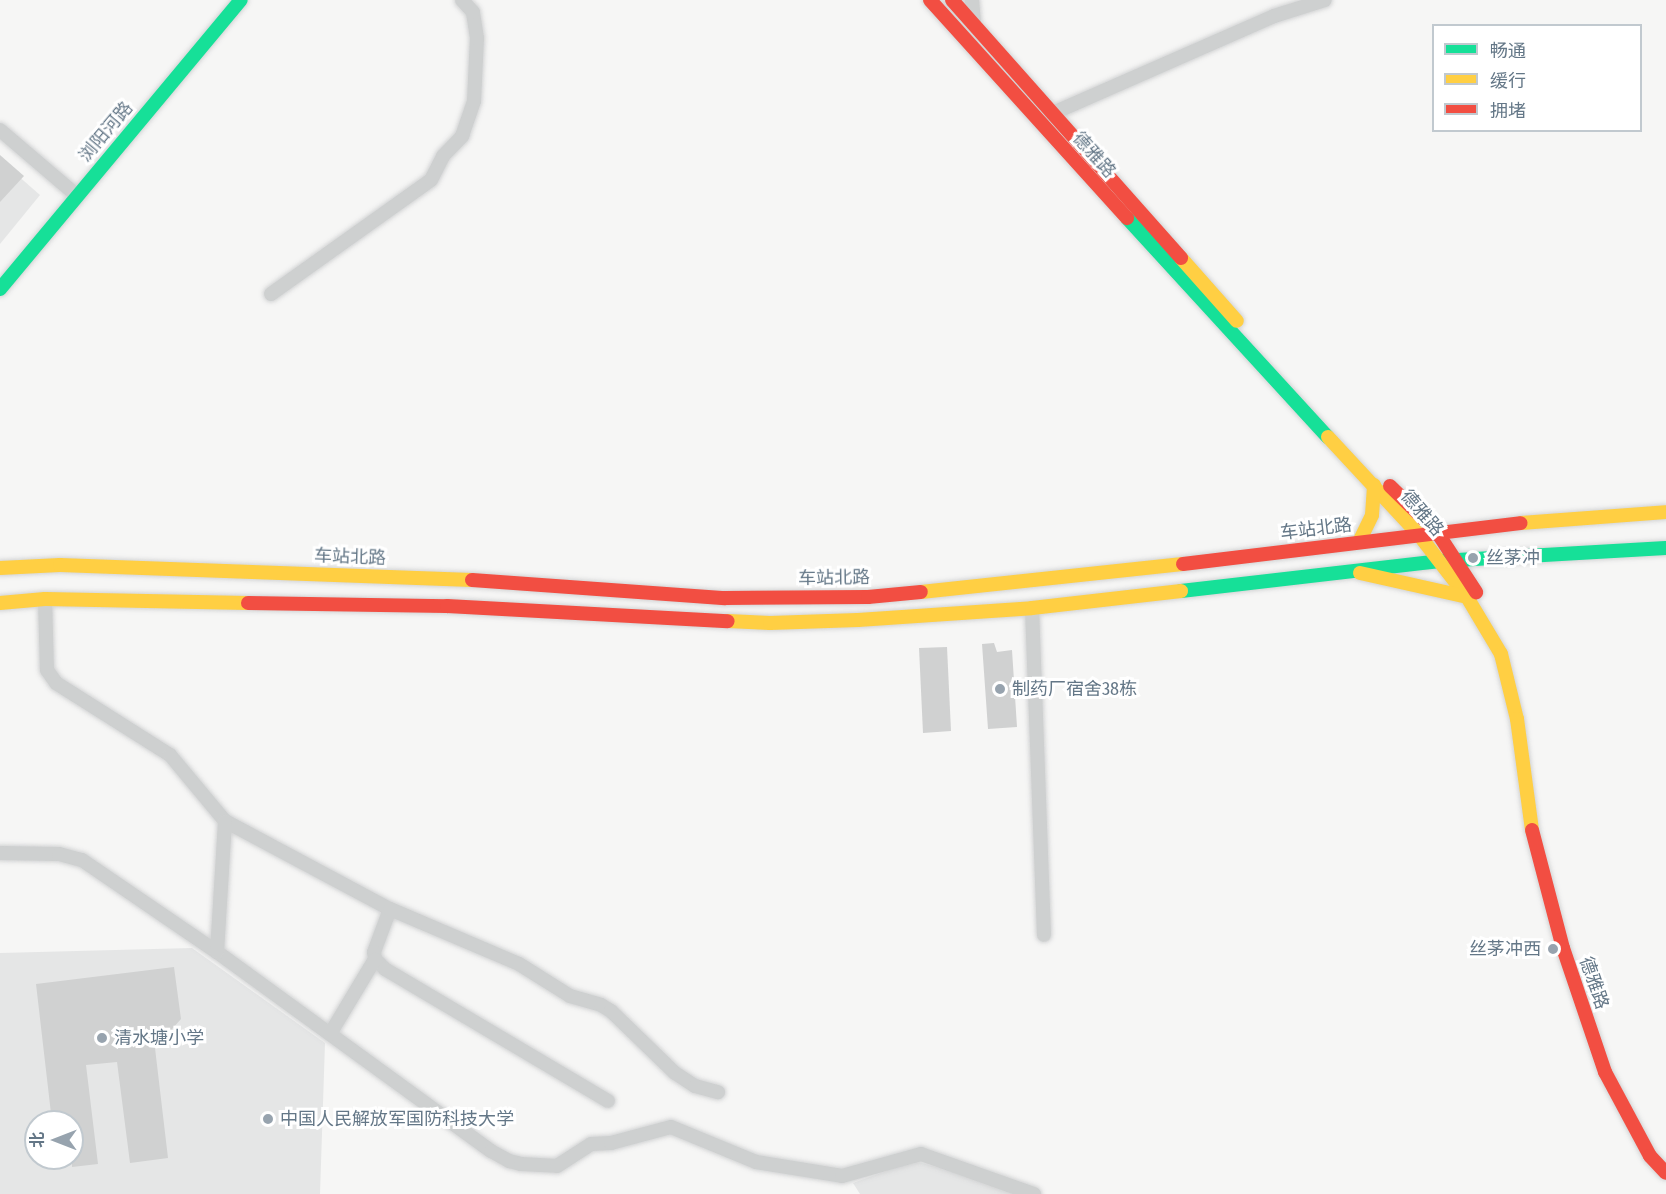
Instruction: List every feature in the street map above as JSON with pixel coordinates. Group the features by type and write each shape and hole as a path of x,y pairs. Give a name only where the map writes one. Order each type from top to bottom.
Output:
{"main road":[{"name":"浏阳河路","path":"0,289 76,195 241,0"},
{"name":"德雅路","path":"930,0 1147,241 1419,535 1467,597 1501,654 1507,670 1515,709 1532,830 1563,948 1602,1061 1619,1102 1650,1156 1666,1173"},
{"name":"德雅路","path":"952,0 1366,463 1437,532 1484,604 1515,667 1525,718 1538,821 1575,958 1621,1083 1649,1134 1666,1157"},
{"path":"1359,542 1372,515 1374,485"},
{"name":"车站北路","path":"0,568 60,566 430,577 726,598 868,597 1095,575 1556,519 1666,512"},
{"path":"0,603 45,599 447,606 770,623 858,620 1032,608 1358,573 1440,561 1666,548"},
{"path":"1358,573 1467,597"}],"street":[{"path":"271,294 431,180 443,156 462,136 474,102 477,38 472,12 462,0"},
{"path":"972,0 974,25"},
{"path":"1052,114 1274,16 1325,0"},
{"path":"0,130 76,195"},
{"path":"45,599 47,670 56,683 170,754 225,821 390,909 519,964 570,996 601,1005 611,1011 675,1073 695,1086 718,1092"},
{"path":"1032,608 1044,935"},
{"path":"217,952 225,821"},
{"path":"0,853 73,856 217,952 491,1151 521,1164 557,1166 591,1144 611,1143 671,1127 756,1162 842,1176 921,1154 1034,1194"},
{"path":"330,1034 375,959 375,945 390,909"},
{"path":"375,959 385,969 608,1101"}],"shaded area":[{"path":"0,160 40,195 0,244"},
{"name":"清水塘小学","path":"192,948 325,1043 320,1194 0,1194 0,953"},
{"path":"914,1161 960,1173 1021,1194 860,1194 853,1183"}],"building":[{"path":"0,155 24,176 0,202"},
{"name":"制药厂宿舍38栋","path":"994,643 997,652 1012,650 1017,727 988,729 982,644"},
{"path":"947,647 951,731 923,733 919,648"},
{"path":"174,967 181,1019 155,1048 168,1158 130,1163 117,1062 86,1065 98,1164 84,1166 84,1110 51,1110 36,984"}],"traffic: fast":[{"path":"0,289 241,0"},
{"path":"1127,218 1328,437"},
{"path":"1181,591 1440,561 1666,548"}],"traffic: slow":[{"path":"1181,258 1237,321"},
{"path":"1328,437 1419,535 1467,597 1501,654 1517,719 1532,830"},
{"path":"1359,542 1372,515 1374,485"},
{"path":"1521,523 1666,512"},
{"path":"921,592 1183,564"},
{"path":"0,568 60,565 472,580"},
{"path":"1360,573 1467,597"},
{"path":"728,621 770,623 858,620 1032,608 1181,591"},
{"path":"0,603 45,599 248,603"}],"traffic: jam":[{"path":"930,0 1127,218"},
{"path":"952,0 1181,258"},
{"path":"1390,486 1437,532 1476,592"},
{"path":"1183,564 1521,523"},
{"path":"472,580 725,598 868,597 921,592"},
{"path":"248,603 447,606 728,621"},
{"path":"1532,830 1563,948 1605,1072 1650,1156 1666,1173"}],"place":[{"name":"丝茅冲","path":"1473,558"},
{"name":"制药厂宿舍38栋","path":"1000,689"},
{"name":"丝茅冲西","path":"1553,949"},
{"name":"清水塘小学","path":"102,1038"},
{"name":"中国人民解放军国防科技大学","path":"268,1119"}]}
